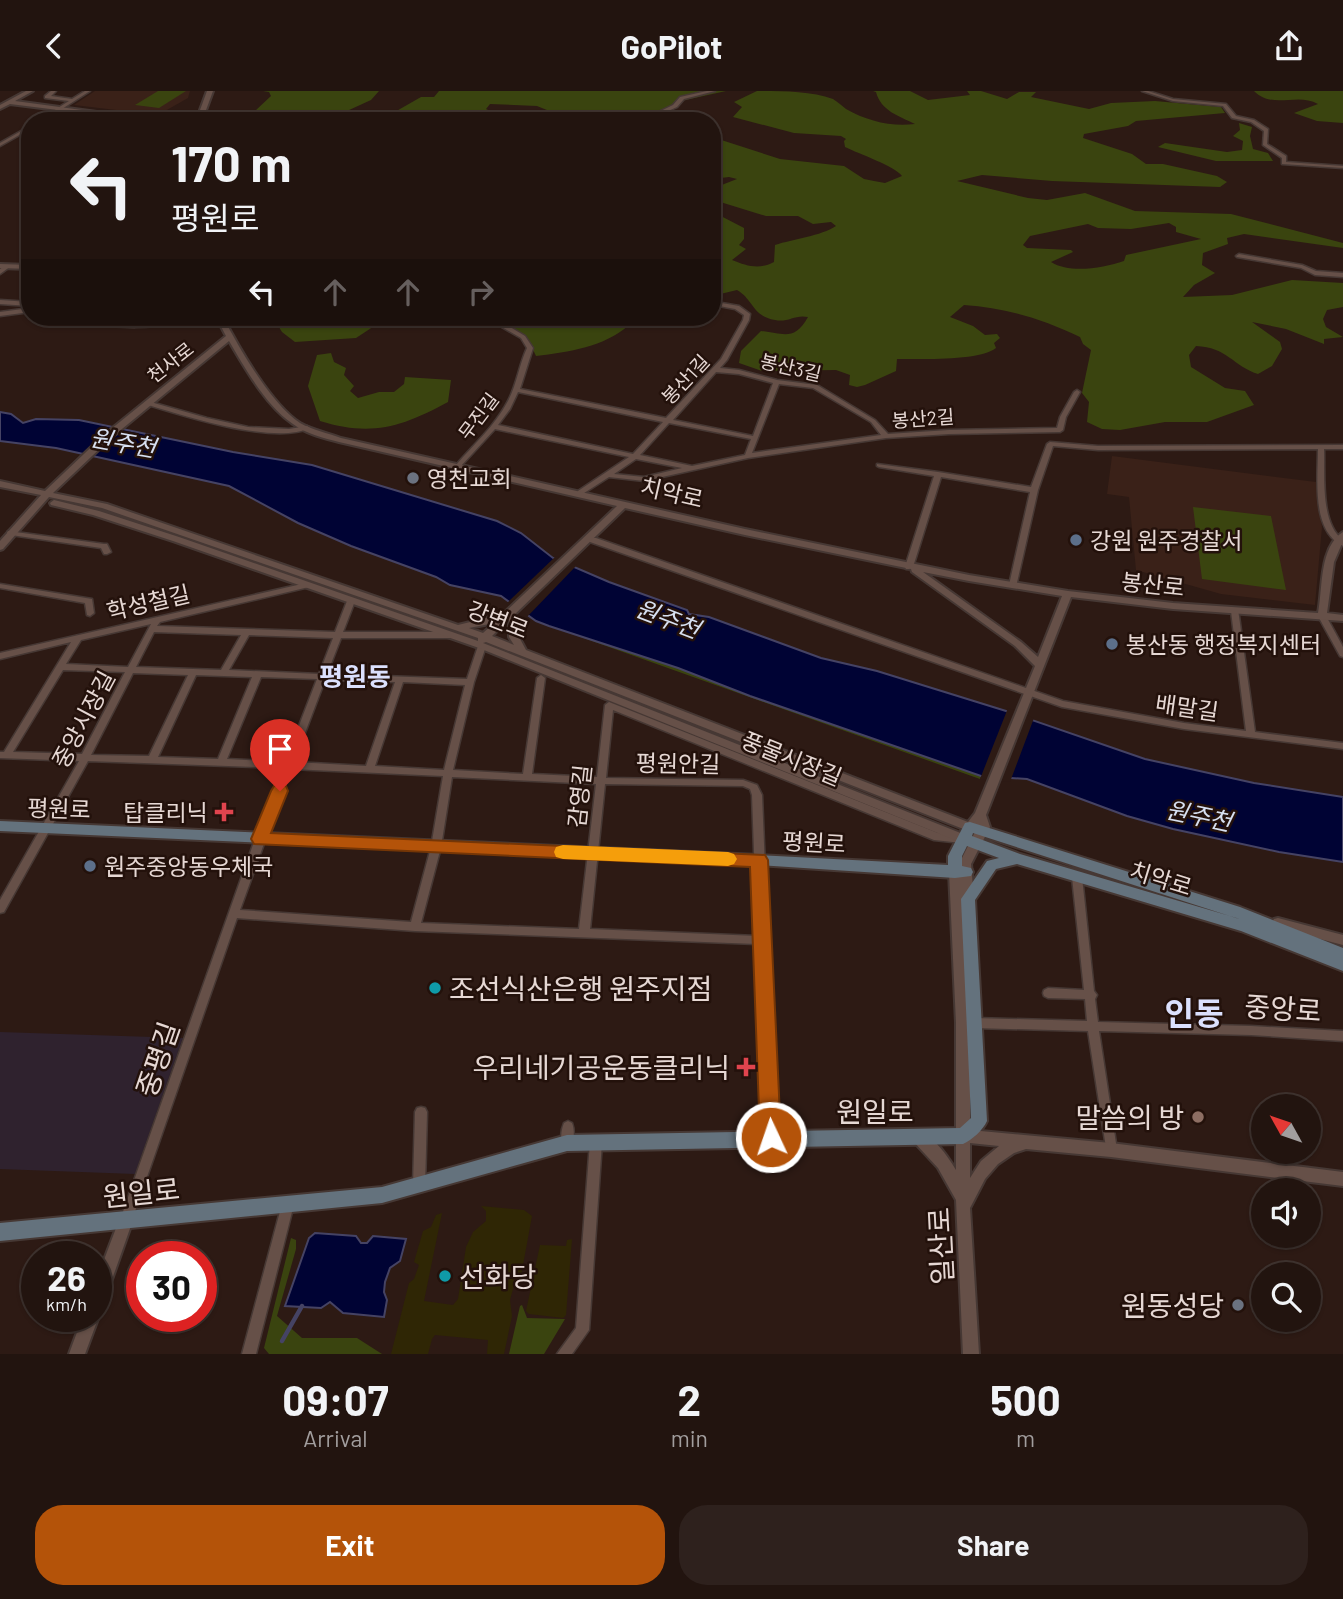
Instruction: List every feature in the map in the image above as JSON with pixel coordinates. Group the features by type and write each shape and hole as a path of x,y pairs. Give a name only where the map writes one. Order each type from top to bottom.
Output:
{"main road":[{"name":"평원로","path":"0,827 759,860 960,872"},
{"name":"치악로","path":"973,835 1017,859 1241,920"},
{"name":"치악로","path":"973,835 1342,952"},
{"path":"960,872 955,856 973,835"},
{"path":"963,1136 979,1121 968,1023 968,899 992,865 1017,859"},
{"name":"원일로","path":"0,1232 382,1195 419,1186 567,1135 596,1142 771,1137 963,1136"}],"street":[{"path":"0,107 30,91"},
{"path":"54,91 47,97 73,100"},
{"path":"54,112 88,91"},
{"path":"202,112 209,91"},
{"path":"662,112 675,106 679,100 713,91"},
{"path":"1144,91 1173,100 1224,105 1234,117 1252,121 1266,130 1265,145 1284,157 1284,163 1343,167"},
{"path":"8,102 88,112"},
{"path":"0,145 21,132"},
{"path":"1239,256 1302,267 1315,273 1343,275"},
{"path":"0,272 4,266"},
{"path":"0,302 21,306"},
{"name":"봉산1길","path":"581,493 635,456 716,370 747,314 737,307 721,305"},
{"path":"0,314 21,309"},
{"path":"126,326 156,326"},
{"name":"치악로","path":"223,326 228,338 281,410 307,428 339,440 909,566 1068,594"},
{"name":"무진길","path":"459,465 493,426 516,390 517,380 530,348 523,337 504,326"},
{"name":"천사로","path":"46,494 147,403 228,338"},
{"name":"봉산3길","path":"716,370 739,372 777,382 815,386 873,421 886,436"},
{"path":"748,456 777,382"},
{"name":"봉산1길","path":"516,390 668,421"},
{"name":"봉산2길","path":"608,475 643,479 748,456 886,436 1060,430 1077,392"},
{"path":"147,403 186,415 272,433 307,428"},
{"path":"668,421 754,438"},
{"path":"493,426 691,468"},
{"path":"1013,585 1034,490 1050,445 1098,448 1343,447"},
{"path":"1321,448 1324,522 1341,540 1322,617 1343,654"},
{"path":"879,465 1034,490"},
{"path":"939,474 909,566 989,622 1039,664"},
{"name":"강변로","path":"0,484 104,506 449,630 973,835"},
{"name":"강변로","path":"0,491 46,494 351,601 449,630"},
{"path":"0,547 46,494"},
{"path":"415,927 436,847 470,682 485,643 590,539 614,519 624,504"},
{"path":"11,533 104,546 107,552"},
{"path":"590,539 1027,695"},
{"name":"학성철길","path":"1,658 306,585"},
{"path":"0,586 89,601 90,613"},
{"path":"973,835 984,827 979,815 1068,594"},
{"name":"봉산로","path":"1068,594 1235,611 1343,618"},
{"name":"중평길","path":"126,1220 236,914 260,839 351,601"},
{"path":"1235,611 1251,735"},
{"name":"중앙시장길","path":"0,909 85,758 157,619"},
{"path":"152,629 338,635 449,630 506,622"},
{"path":"506,622 524,653"},
{"path":"223,674 247,632"},
{"name":"평원안길","path":"3,755 78,638"},
{"name":"강변로","path":"485,643 524,653 973,835"},
{"path":"60,667 470,682"},
{"path":"151,761 193,673"},
{"path":"221,762 257,676"},
{"path":"527,778 541,678"},
{"path":"369,771 400,680"},
{"name":"배말길","path":"1027,695 1093,712 1343,746"},
{"name":"풍물시장길","path":"609,705 937,837 973,835"},
{"name":"감영길","path":"584,933 609,705"},
{"name":"평원안길","path":"3,755 221,762 602,781 743,783 754,787 757,796 759,860"},
{"path":"759,860 771,1137"},
{"path":"960,872 968,899"},
{"path":"960,872 968,1023"},
{"path":"1077,877 1092,995 1093,1028 1111,1150"},
{"path":"236,914 415,927 761,940"},
{"path":"1241,920 1342,952"},
{"path":"1048,993 1092,995"},
{"name":"중앙로","path":"968,1023 1093,1028 1258,1029 1343,1037"},
{"path":"419,1186 421,1112"},
{"path":"918,1136 937,1154 953,1175 963,1205"},
{"name":"원일로","path":"963,1136 1111,1150 1343,1179"},
{"name":"일산로","path":"963,1136 963,1205 971,1354"},
{"path":"564,1354 582,1330 596,1142"},
{"path":"963,1205 976,1181 1002,1149 1029,1142"},
{"path":"249,1354 288,1204"},
{"path":"112,1258 126,1220"},
{"path":"77,1354 85,1332"}],"shaded area":[{"path":"95,91 190,91 188,98 163,112 133,112 74,105"},
{"path":"1112,456 1316,482 1322,527 1315,605 1221,594 1136,570 1129,497 1107,494"},
{"path":"0,1032 183,1038 135,1174 0,1169"}],"green space":[{"path":"158,91 186,91 159,108 135,105"},
{"path":"263,91 379,91 371,100 345,112 256,112 271,96 269,92"},
{"path":"439,91 726,91 681,101 665,112 552,112 537,106 490,104 486,109 492,112 395,112 421,97 434,97"},
{"path":"757,91 806,93 833,99 846,109 871,120 906,125 915,124 886,108 873,91 910,91 928,100 970,95 967,91 981,91 1007,99 1019,92 1036,92 1031,97 1089,109 1111,103 1155,101 1221,107 1225,113 1136,121 1128,126 1084,134 1083,138 1132,154 1146,164 1163,164 1217,176 1227,182 1220,187 1052,181 982,175 957,181 1047,200 1085,193 1135,211 1231,214 1343,243 1343,248 1244,234 1227,238 1228,244 1203,253 1202,265 1215,273 1194,285 1183,297 1232,295 1292,280 1343,283 1343,307 1327,310 1323,319 1326,327 1343,337 1324,339 1324,344 1286,329 1252,322 1280,342 1282,349 1272,366 1258,374 1223,353 1207,347 1196,346 1189,355 1191,367 1225,388 1245,391 1254,405 1207,422 1165,422 1120,430 1102,429 1087,422 1089,402 1082,393 1091,350 1083,344 1080,337 1038,320 995,309 964,305 950,317 973,326 985,335 997,334 1000,338 994,343 996,348 964,357 897,359 896,371 857,387 849,385 850,375 836,370 762,371 739,363 741,351 761,331 793,333 808,317 780,321 767,318 737,290 721,294 721,216 744,228 744,239 739,245 746,249 732,260 753,266 774,262 775,245 815,235 836,226 831,222 813,224 798,216 766,216 721,202 721,185 737,179 721,178 721,140 780,159 844,166 864,179 885,183 902,176 885,164 845,147 846,139 841,136 794,133 733,117 742,107 734,102","holes":["1169,223 1176,227 1176,232 1201,239 1126,255 1124,261 1097,268 1067,268 1051,262 1073,252 1071,250 1027,248 1023,245 1030,236 1088,224 1098,228 1131,229"]},
{"path":"1254,91 1343,91 1343,123 1317,121 1294,113 1318,104 1310,101 1269,99"},
{"path":"1239,123 1252,127 1250,136 1253,149 1268,153 1273,161 1216,161 1158,147 1165,143 1227,152 1242,150 1243,141 1233,136 1240,130"},
{"path":"278,326 374,326 356,338 295,342"},
{"path":"513,326 628,326 609,339 597,343 536,356 527,342 512,333"},
{"path":"331,353 334,362 346,368 344,375 354,386 350,391 358,398 379,392 394,392 404,384 405,377 451,380 448,402 416,418 386,427 355,428 320,421 308,386 317,355"},
{"path":"1193,507 1271,516 1286,590 1202,579"},
{"path":"536,621 678,668 750,696 981,776 980,779"},
{"path":"291,1238 296,1240 296,1249 277,1316 302,1338 357,1338 382,1354 269,1354 264,1348"},
{"path":"522,1305 527,1318 565,1319 544,1354 509,1354"}],"sand":[{"path":"481,1206 524,1210 532,1216 521,1276 516,1278 510,1300 512,1316 504,1354 487,1354 488,1340 435,1335 428,1354 391,1354 409,1283 414,1279 419,1265 414,1262 423,1231 431,1227 436,1215 442,1213 424,1301 453,1305 458,1299 466,1247 473,1232 486,1221 486,1211"},
{"path":"572,1239 566,1315 563,1318 529,1314 526,1311 540,1245 566,1246 567,1240"}],"water":[{"name":"원주천","path":"0,412 11,414 23,423 36,419 79,420 233,452 312,465 497,521 521,533 553,558 609,582 687,610 689,614 709,617 821,658 877,671 1006,711 1145,759 1254,783 1343,797 1343,862 1279,852 1173,829 1127,816 1027,779 981,776 750,696 678,668 536,621 501,596 450,585 436,577 351,546 298,523 229,486 56,448 0,441"},
{"path":"315,1233 356,1236 361,1243 367,1243 373,1236 406,1239 400,1261 390,1268 385,1282 387,1300 384,1317 343,1313 330,1302 321,1308 285,1306 309,1238"}],"pier":[{"path":"556,556 577,565 526,618 506,604"},
{"path":"1008,708 1034,718 1010,782 980,779"}],"waterway":[{"path":"282,1341 302,1306"}],"slow traffic":[{"path":"563,852 728,859"}],"place":[{"name":"영천교회","path":"413,478"},
{"name":"강원 원주경찰서","path":"1076,540"},
{"name":"봉산동 행정복지센터","path":"1112,644"},
{"name":"탑클리닉","path":"224,812"},
{"name":"원주중앙동우체국","path":"90,866"},
{"name":"조선식산은행 원주지점","path":"435,988"},
{"name":"우리네기공운동클리닉","path":"746,1067"},
{"name":"말씀의 방","path":"1198,1117"},
{"name":"선화당","path":"445,1276"},
{"name":"원동성당","path":"1238,1305"}],"district":[{"name":"평원동","path":"355,675"},
{"name":"인동","path":"1194,1012"}],"route":[{"path":"280,791 260,839 759,860 771,1137"}]}
